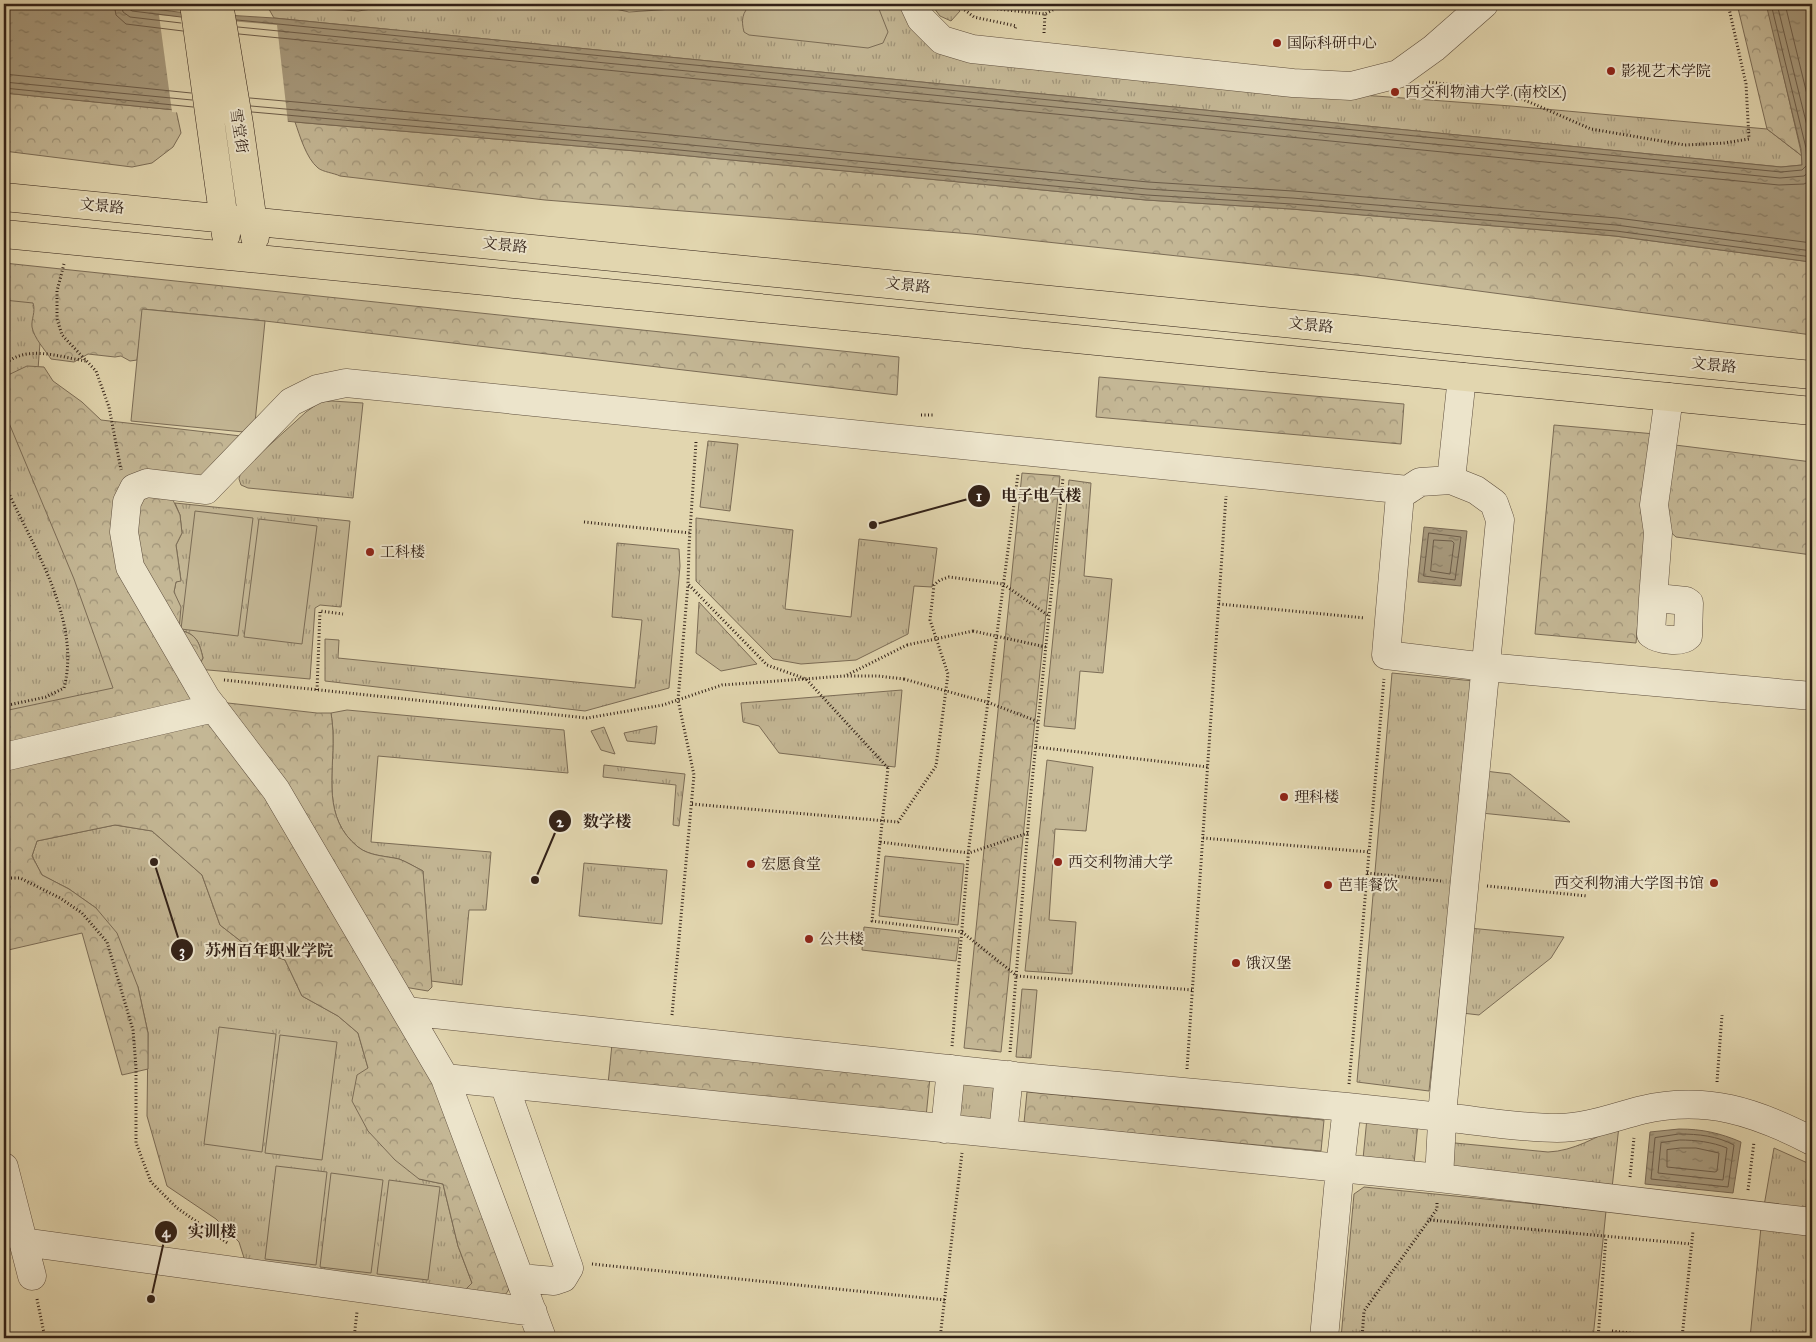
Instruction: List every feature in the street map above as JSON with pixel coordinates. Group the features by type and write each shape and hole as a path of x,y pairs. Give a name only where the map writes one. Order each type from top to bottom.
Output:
{"main road":[{"name":"雪堂街","path":"207,5 212,123 229,256"},
{"name":"雪堂街","path":"207,5 239,124 258,259"},
{"name":"文景路","path":"4,197 1812,375"},
{"path":"4,234 1812,411"}],"lane":[{"path":"914,4 921,19 942,40 972,49 1293,83 1351,86 1398,74 1434,48 1484,4"},
{"path":"1451,480 1462,377"},
{"path":"542,1338 456,1112 445,1078 276,790 193,677 130,568 124,532 127,502 134,488 147,483 206,490 291,402 318,389 346,383 1408,490"},
{"path":"1653,599 1658,533 1654,505 1669,397"},
{"path":"1438,1178 1443,1117 1465,884 1486,667 1500,520 1494,502 1476,490 1451,480 1420,482 1400,495 1386,655 1486,667 1812,696"},
{"path":"4,757 214,708"},
{"path":"406,1012 1518,1126 1558,1128 1586,1125 1677,1103 1715,1105 1756,1117 1812,1141"},
{"path":"950,1069 955,1129"},
{"path":"1003,1134 1009,1075"},
{"path":"445,1078 1438,1178 1812,1222"},
{"path":"504,1084 568,1268 563,1278 554,1281 520,1278"},
{"path":"1324,1338 1347,1107"},
{"path":"4,1167 32,1276"},
{"path":"23,1242 533,1312"}],"path":[{"path":"340,4 363,6 377,4"},
{"path":"610,4 650,7 681,4"},
{"path":"960,4 958,5 974,17 1016,26 1007,52"},
{"path":"978,4 988,8 1045,14 1064,4"},
{"path":"1422,82 1504,91 1591,129 1685,145 1724,143 1749,139 1746,84 1728,4"},
{"path":"1044,32 1045,14"},
{"path":"72,240 64,261 57,290 57,319 62,335 96,371 109,407 127,502"},
{"path":"4,365 10,359 31,352 86,361"},
{"path":"670,1039 694,775 678,700 688,584 697,419"},
{"path":"950,1069 969,853 987,702 1021,451"},
{"path":"1009,1075 1038,722 1065,455"},
{"path":"1186,1092 1228,472"},
{"path":"4,483 44,566 60,610 66,642 68,673 64,688 46,697 4,706"},
{"path":"584,522 690,532"},
{"path":"692,804 898,822 936,766 948,674 930,620 934,585 940,580 949,578 1003,584 1050,616"},
{"path":"688,584 767,665 806,679 888,768 872,921 962,932 1017,976 1193,990"},
{"path":"1219,604 1388,621"},
{"path":"317,690 320,611 343,614"},
{"path":"845,676 907,645 973,631 1046,647"},
{"path":"1347,1107 1386,655"},
{"path":"193,677 587,718 663,705 722,685 845,676 878,676 904,679 987,702 1038,722"},
{"path":"1036,748 1208,767"},
{"path":"880,842 969,853 1028,833"},
{"path":"1203,838 1369,852"},
{"path":"1367,872 1587,896"},
{"path":"4,878 20,878 60,898 82,913 107,942 133,1030 136,1067 136,1143 151,1182 177,1208 234,1248 240,1272"},
{"path":"1715,1105 1722,1015"},
{"path":"1628,1200 1636,1112"},
{"path":"1746,1213 1756,1117"},
{"path":"940,1338 945,1300 955,1129"},
{"path":"1362,1338 1364,1311 1437,1210 1438,1178"},
{"path":"1682,1338 1695,1208"},
{"path":"1430,1220 1691,1244"},
{"path":"1598,1338 1606,1236"},
{"path":"566,1262 945,1300"},
{"path":"32,1276 45,1338"},
{"path":"1612,1338 1612,1331 1676,1338"}],"green space":[{"path":"266,4 309,4 327,9 358,11 407,4 593,4 629,12 673,9 690,4 906,4 917,26 1267,88 1511,106 1767,129 1802,156 1802,165 1781,167 274,18"},
{"path":"751,4 877,4 888,32 883,43 868,48 749,35 744,32 743,20 746,10"},
{"path":"931,4 951,4 960,11 951,21 940,16"},
{"path":"1737,4 1767,4 1802,156 1767,129"},
{"path":"4,93 176,110 181,133 173,147 152,163 132,167 4,151"},
{"path":"295,122 648,152 1146,200 1291,209 1615,236 1811,262 1812,335 1365,276 972,234 545,200 340,176 320,169 314,164 304,146"},
{"path":"4,263 899,357 897,395 265,321 143,309 137,360 130,361 121,356 88,354 74,362 51,359 37,340 33,331 33,303 4,300"},
{"path":"4,299 43,302 37,383 128,689 4,715"},
{"path":"142,309 265,321 254,433 131,421"},
{"path":"27,366 44,367 53,381 82,402 101,420 241,436 199,482 171,477 173,500 180,515 182,533 176,545 181,581 176,582 174,592 181,607 179,630 193,636 200,647 203,658 197,669 201,700 331,713 333,733 332,795 339,823 347,836 362,850 372,854 399,859 423,871 432,987 428,991 398,986 512,1278 508,1291 502,1299 463,1292 472,1283 458,1246 443,1184 419,1179 395,1160 368,1131 352,1101 357,1075 368,1068 358,1033 338,1016 302,996 285,960 247,946 220,925 202,875 152,831 115,825 37,841 32,856 42,875 69,889 96,908 117,933 138,987 148,1033 148,1069 122,1075 82,933 4,951 4,711 113,688 74,579 4,411 4,377"},
{"path":"1099,377 1404,404 1401,444 1096,417"},
{"path":"320,402 363,403 353,498 248,488 241,485 239,479 241,471 306,412"},
{"path":"1554,425 1655,434 1636,643 1535,634"},
{"path":"708,441 738,444 730,511 700,507"},
{"path":"1675,445 1812,462 1812,555 1676,537 1666,528 1661,514"},
{"path":"1022,473 1060,476 1001,1052 964,1048"},
{"path":"1069,480 1091,483 1084,576 1112,579 1103,673 1080,671 1075,729 1044,726"},
{"path":"175,503 350,521 341,607 320,605 315,608 310,679 197,669 203,658 198,643 193,636 179,630 174,592 176,582 181,580 176,545 182,533 180,515"},
{"path":"195,511 253,518 238,636 181,629"},
{"path":"696,518 793,530 785,609 851,617 859,539 937,548 932,587 914,586 908,634 856,660 801,664 773,659 696,581"},
{"path":"259,519 317,526 302,644 244,637"},
{"path":"617,543 679,549 680,566 669,688 585,711 325,681 325,639 339,640 338,658 635,688 642,620 612,617"},
{"path":"699,602 757,664 721,671 696,653"},
{"path":"1392,673 1474,681 1429,1091 1357,1082"},
{"path":"902,690 895,767 779,753 759,726 743,722 741,703"},
{"path":"347,710 564,730 568,773 378,756 371,842 491,852 486,910 469,910 462,985 431,981 423,871 399,859 372,854 362,850 347,836 339,823 332,795 333,733 331,713"},
{"path":"657,726 655,744 627,741 624,733"},
{"path":"604,727 615,754 601,750 591,731"},
{"path":"1047,760 1093,767 1086,831 1055,829 1049,920 1076,922 1072,974 1025,971"},
{"path":"604,765 685,774 679,826 673,825 676,785 603,777"},
{"path":"1485,771 1510,774 1570,822 1481,813"},
{"path":"115,825 152,831 202,875 220,925 247,946 285,960 302,996 338,1016 358,1033 368,1068 419,1179 443,1184 458,1246 472,1283 463,1292 245,1261 239,1242 216,1219 167,1186 147,1116 148,1033 138,987 96,908 69,889 42,875 32,856 37,841"},
{"path":"885,856 964,864 958,925 879,916"},
{"path":"584,863 667,870 662,924 579,916"},
{"path":"864,927 959,938 956,961 862,950"},
{"path":"1469,928 1564,937 1551,958 1479,1015 1462,1013"},
{"path":"1022,989 1037,990 1031,1058 1016,1057"},
{"path":"219,1027 276,1034 262,1152 204,1144"},
{"path":"280,1035 337,1042 322,1160 265,1153"},
{"path":"612,1044 930,1077 926,1117 608,1084"},
{"path":"957,1078 994,1082 991,1123 953,1120"},
{"path":"1027,1092 1324,1120 1321,1151 1024,1123"},
{"path":"1367,1118 1418,1123 1414,1164 1363,1159"},
{"path":"1619,1126 1612,1188 1453,1169 1450,1147 1455,1143 1548,1152 1558,1151 1585,1143"},
{"path":"1774,1148 1812,1165 1812,1211 1764,1206"},
{"path":"276,1166 327,1172 316,1265 265,1259"},
{"path":"331,1173 383,1180 371,1273 320,1267"},
{"path":"389,1180 440,1187 428,1280 377,1274"},
{"path":"1364,1187 1606,1211 1593,1338 1341,1338 1354,1194"},
{"path":"1761,1227 1812,1233 1812,1338 1750,1338"}],"water":[{"path":"4,4 112,4 178,12 274,18 1781,167 1802,165 1801,149 1766,4 1812,4 1812,265 1811,262 1615,236 1291,209 1146,200 648,152 295,122 4,93"},
{"path":"1424,527 1467,531 1461,586 1418,582"},
{"path":"1679,1129 1711,1132 1741,1142 1733,1193 1645,1184 1650,1132"}],"pier":[{"path":"159,15 277,25 288,123 172,112"}],"place":[{"name":"国际科研中心","path":"1277,43"},
{"name":"影视艺术学院","path":"1611,71"},
{"name":"西交利物浦大学 (南校区)","path":"1395,92"},
{"name":"电子电气楼","path":"873,525"},
{"name":"工科楼","path":"370,552"},
{"name":"理科楼","path":"1284,797"},
{"name":"苏州百年职业学院","path":"154,862"},
{"name":"西交利物浦大学","path":"1058,862"},
{"name":"宏愿食堂","path":"751,864"},
{"name":"数学楼","path":"535,880"},
{"name":"西交利物浦大学图书馆","path":"1714,883"},
{"name":"芭菲餐饮","path":"1328,885"},
{"name":"公共楼","path":"809,939"},
{"name":"饿汉堡","path":"1236,963"},
{"name":"实训楼","path":"151,1299"}]}
